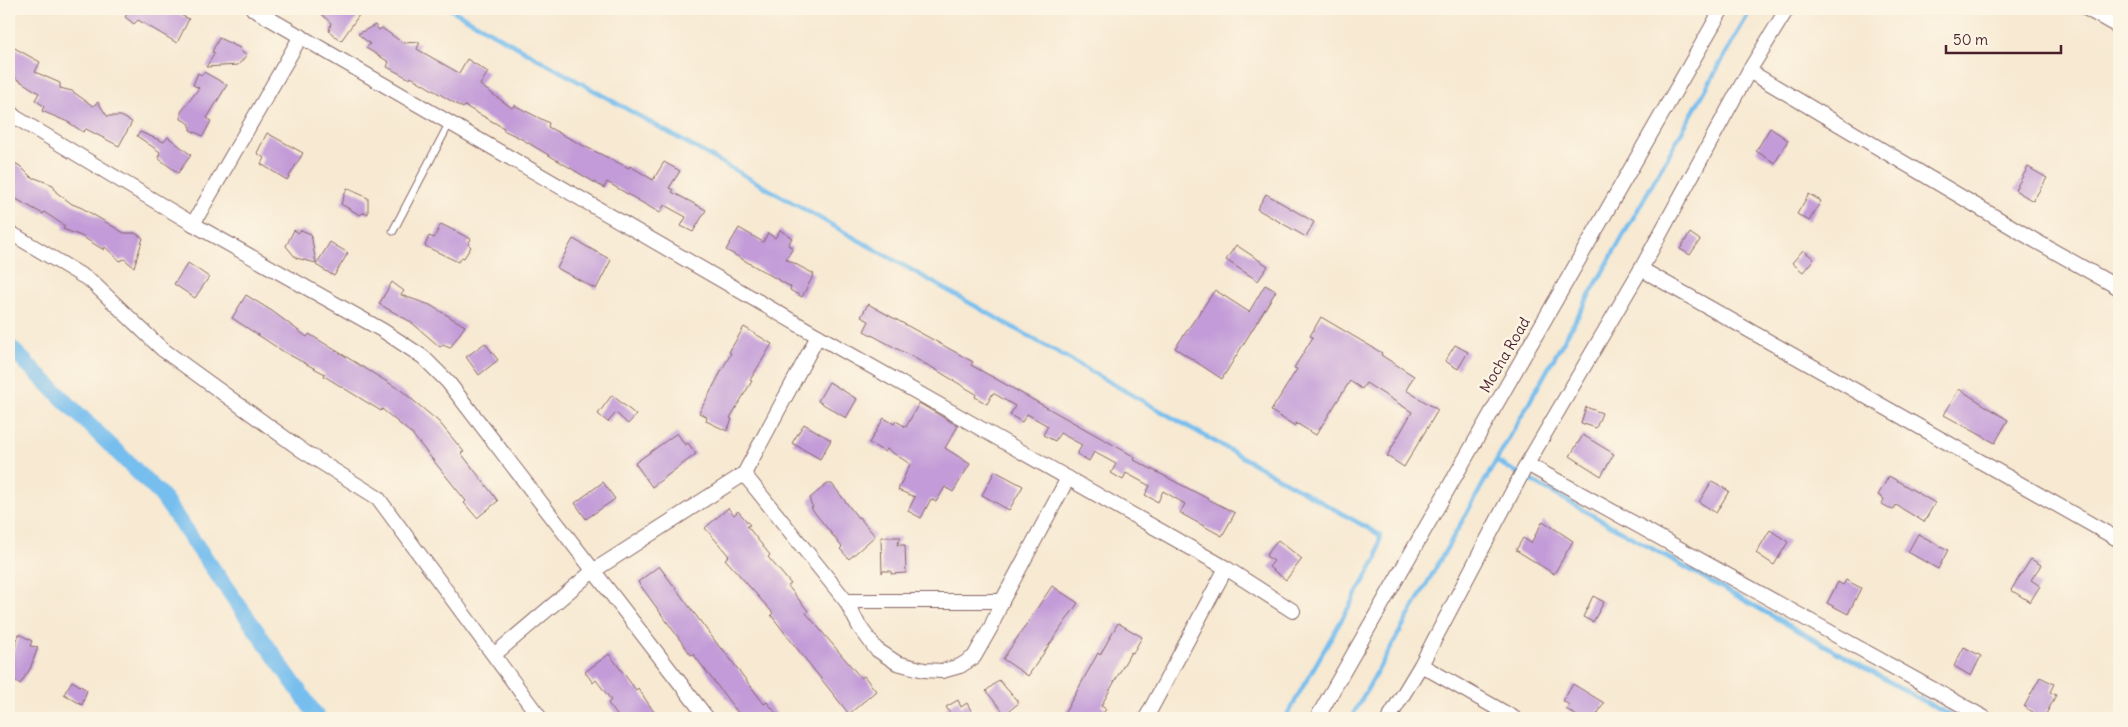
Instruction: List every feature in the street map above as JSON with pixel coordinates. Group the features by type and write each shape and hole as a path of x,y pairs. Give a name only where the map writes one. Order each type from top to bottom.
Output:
{"street":[{"path":"253,9 818,336 1226,568 1293,611"},
{"name":"Mocha Road","path":"1317,718 1722,9"},
{"path":"1389,718 1421,664 1528,464 1641,269 1749,72 1787,9"},
{"path":"2087,9 2119,27"},
{"path":"193,224 300,36"},
{"path":"1749,72 2025,235 2119,288"},
{"path":"9,111 15,117 193,224 382,330 423,357 448,382 707,718"},
{"path":"9,232 91,281 162,349 303,451 378,498 495,654 540,718"},
{"path":"1641,269 2119,540"},
{"path":"495,654 593,571 744,474 818,336"},
{"path":"1528,464 1985,718"},
{"path":"744,474 846,601 859,626 876,649 897,663 924,670 942,671 960,666 974,658 984,642 1002,601 1068,478"},
{"path":"1146,718 1226,568"},
{"path":"846,601 1002,601"},
{"path":"1421,664 1514,718"}],"lane":[{"path":"393,231 450,122"}],"building":[{"path":"117,9 168,9 189,19 177,43 138,20 134,24 125,17 127,14"},
{"path":"316,9 347,9 359,15 341,41 329,31 331,23"},
{"path":"375,25 379,30 382,28 403,43 420,42 417,49 459,73 467,59 488,72 480,85 512,108 514,105 549,123 548,127 629,168 630,166 653,180 664,162 680,171 669,188 673,190 672,192 706,210 693,232 681,226 686,217 664,205 660,213 607,182 604,188 465,106 463,108 411,77 410,79 387,67 389,62 366,48 370,44 358,34"},
{"path":"219,38 240,48 241,52 247,55 238,65 206,67 215,53 212,52"},
{"path":"9,45 40,62 35,72 60,83 60,88 72,91 93,106 98,102 107,116 121,116 132,122 119,146 86,129 83,132 68,122 42,111 44,106 35,100 39,93 9,74"},
{"path":"204,72 227,85 207,118 211,121 203,136 190,130 190,124 181,119 181,112 199,88 193,85 198,73 202,75"},
{"path":"1770,128 1788,140 1775,163 1756,151"},
{"path":"140,132 164,142 168,137 191,155 178,173 158,158 160,152 137,136"},
{"path":"267,133 303,153 287,180 261,164 264,158 257,153"},
{"path":"13,162 32,178 53,185 56,192 72,204 124,233 135,233 143,238 134,267 124,259 120,261 105,247 104,250 81,236 63,229 65,226 44,212 43,214 9,195 9,168"},
{"path":"2028,167 2047,178 2033,201 2015,190"},
{"path":"347,188 368,198 368,214 363,213 360,215 341,204"},
{"path":"1266,194 1314,222 1306,237 1257,209"},
{"path":"1809,194 1821,201 1809,221 1797,214"},
{"path":"441,224 471,239 468,244 471,247 464,258 462,257 458,262 425,246 429,236 434,238"},
{"path":"739,228 763,242 768,233 775,238 780,230 792,238 788,245 793,248 786,259 814,274 802,297 790,290 791,287 726,250"},
{"path":"294,230 298,233 301,230 311,234 316,263 296,258 286,246"},
{"path":"1690,233 1700,240 1690,255 1680,249"},
{"path":"573,239 611,260 596,289 557,268"},
{"path":"330,242 348,253 334,276 316,265"},
{"path":"1236,245 1268,266 1258,281 1226,260"},
{"path":"1803,250 1814,259 1803,272 1792,263"},
{"path":"188,263 209,277 195,298 174,284"},
{"path":"392,282 404,291 401,295 430,305 465,326 450,348 443,345 440,347 411,322 379,304"},
{"path":"1265,285 1276,291 1222,379 1175,348 1215,290 1249,312"},
{"path":"246,295 272,311 307,337 309,334 402,391 439,422 464,452 461,453 498,501 477,518 464,503 466,501 412,434 382,409 381,411 324,376 325,374 284,352 232,318"},
{"path":"868,304 973,362 971,365 1135,457 1134,460 1235,513 1222,536 1180,513 1185,504 1163,491 1158,502 1145,495 1150,486 1126,473 1123,480 1111,473 1116,464 1094,452 1089,461 1077,454 1082,445 1060,433 1055,441 1043,435 1048,426 1027,414 1022,422 1010,415 1015,406 993,393 987,404 975,397 976,394 933,368 864,331 869,321 861,317"},
{"path":"1321,317 1382,353 1381,355 1414,376 1406,390 1438,410 1404,467 1387,456 1412,412 1366,383 1362,389 1350,381 1316,435 1296,423 1295,426 1271,411 1297,369 1294,368 1313,337 1310,336"},
{"path":"744,327 772,344 730,418 732,419 727,431 706,421 707,417 699,413 731,353 729,352"},
{"path":"485,343 498,360 479,375 466,357"},
{"path":"1455,345 1468,352 1458,369 1445,361"},
{"path":"829,382 857,399 846,418 818,401"},
{"path":"1959,389 2008,420 1995,443 1944,415"},
{"path":"612,395 636,415 628,424 616,413 608,422 598,414"},
{"path":"919,403 958,426 945,448 970,464 953,492 945,487 936,502 931,499 921,518 908,511 915,497 898,490 910,464 887,449 885,452 869,443 884,418 894,424 896,421 906,427"},
{"path":"1586,407 1602,413 1596,428 1581,423"},
{"path":"804,424 831,440 820,459 792,443"},
{"path":"677,433 685,445 688,443 696,454 652,487 635,463"},
{"path":"1583,435 1614,454 1601,476 1570,456"},
{"path":"995,471 1023,486 1009,510 982,495"},
{"path":"1889,476 1935,503 1924,522 1896,505 1893,510 1882,504 1884,499 1878,495"},
{"path":"1712,481 1729,491 1716,513 1699,502"},
{"path":"603,482 615,499 586,519 575,503"},
{"path":"827,484 832,484 858,518 875,536 849,559 840,549 842,547 811,508 813,507 810,498"},
{"path":"728,508 734,515 738,511 750,525 747,526 770,555 768,557 791,584 788,586 808,611 806,613 861,678 864,676 876,691 849,714 771,615 773,613 725,559 729,556 705,528"},
{"path":"1543,521 1573,541 1554,574 1516,550 1523,538 1531,543"},
{"path":"1770,530 1788,542 1774,565 1756,553"},
{"path":"1918,534 1948,550 1938,569 1908,552"},
{"path":"881,537 901,537 897,545 905,545 906,573 891,574 891,571 883,571 882,573"},
{"path":"1278,540 1302,559 1286,580 1269,567 1274,561 1266,556"},
{"path":"2031,559 2041,565 2031,580 2040,586 2030,602 2011,590"},
{"path":"659,566 764,704 767,702 780,718 742,718 693,654 691,655 638,582"},
{"path":"1846,580 1861,588 1848,614 1827,603 1838,582 1843,585"},
{"path":"1052,586 1078,603 1028,676 1003,659"},
{"path":"1593,596 1604,602 1593,622 1583,617"},
{"path":"1118,623 1142,637 1133,653 1131,652 1101,706 1106,709 1100,718 1062,718 1098,653 1100,655"},
{"path":"19,634 32,641 30,646 38,647 30,669 20,684 9,676 9,664"},
{"path":"1964,647 1981,656 1971,676 1954,666"},
{"path":"609,654 636,690 638,688 658,718 619,718 608,703 611,700 596,680 593,683 585,672"},
{"path":"2040,677 2054,684 2050,692 2056,695 2044,718 2029,718 2033,712 2024,707"},
{"path":"999,680 1019,703 1005,714 986,691"},
{"path":"72,681 87,690 82,705 64,694"},
{"path":"1573,684 1604,703 1595,718 1580,718 1566,709 1569,705 1563,701"},
{"path":"958,700 961,707 967,703 975,718 940,718 950,713 946,707"}],"waterway":[{"path":"450,9 1380,535 1377,558 1285,718"},
{"path":"1351,718 1751,9"},
{"path":"9,346 161,495 318,718"},
{"path":"1496,461 1954,718"}]}
